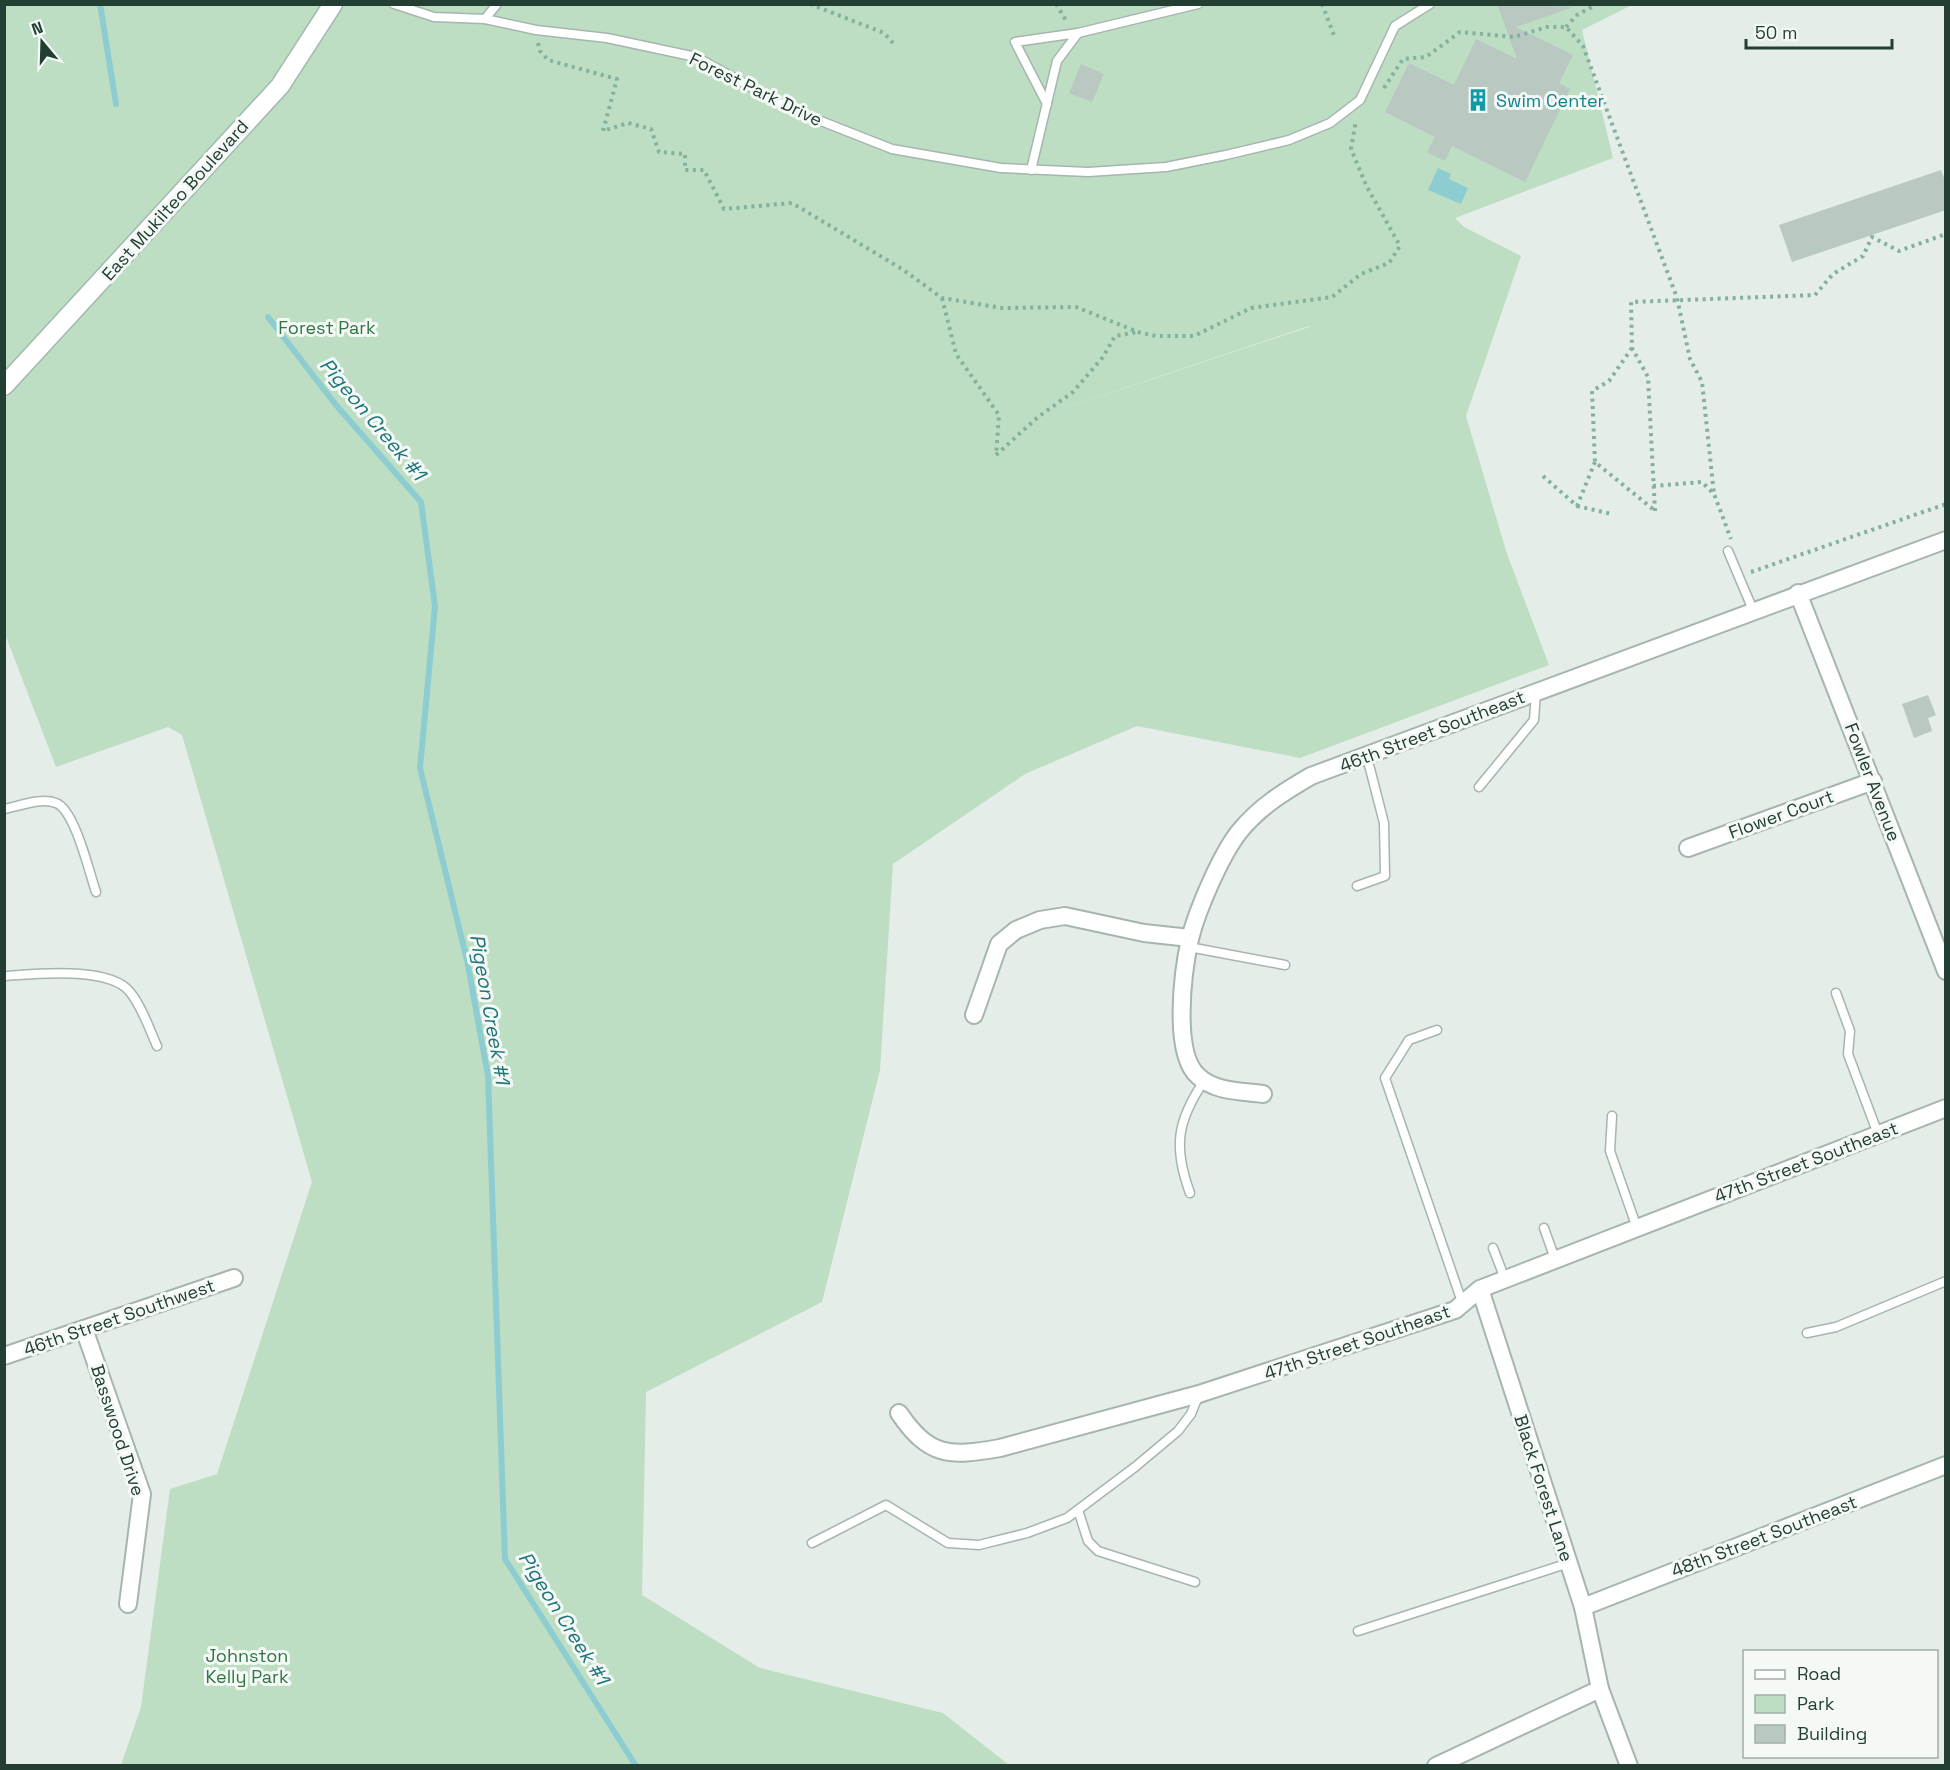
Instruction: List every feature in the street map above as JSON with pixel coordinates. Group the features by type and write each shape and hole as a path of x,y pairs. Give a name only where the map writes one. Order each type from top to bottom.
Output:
{"main road":[{"name":"East Mukilteo Boulevard","path":"4,386 280,86 333,4"}],"street":[{"name":"46th Street Southeast","path":"1204,1081 1196,1075 1185,1052 1182,1020 1190,943 1212,881 1239,832 1275,797 1311,776 1367,757 1798,593 1946,540"},
{"name":"Fowler Avenue","path":"1798,593 1946,971"},
{"name":"Flower Court","path":"1688,848 1873,781"},
{"path":"974,1015 999,944 1016,930 1040,920 1065,916 1190,943"},
{"path":"1204,1081 1210,1085 1232,1090 1263,1094"},
{"name":"47th Street Southeast","path":"899,1413 914,1435 930,1447 948,1452 971,1453 1000,1448 1199,1394 1455,1310 1480,1289 1946,1108"},
{"name":"46th Street Southwest","path":"4,1356 234,1278"},
{"name":"Black Forest Lane","path":"1480,1289 1583,1607 1600,1689 1629,1766"},
{"name":"Basswood Drive","path":"84,1329 142,1494 128,1604"},
{"name":"48th Street Southeast","path":"1583,1607 1946,1465"},
{"path":"1436,1766 1600,1689"}],"lane":[{"name":"Forest Park Drive","path":"394,4 434,17 485,19 536,30 607,38 696,57 793,110 892,149 1001,168 1088,172 1166,167 1226,155 1289,140 1330,123 1360,100 1395,26 1430,4"},
{"path":"485,19 497,4"},
{"path":"1047,104 1015,42 1078,33 1198,4"},
{"path":"1031,170 1057,61 1078,33"},
{"path":"1731,548 1753,610"},
{"path":"1479,787 1534,720 1536,691"},
{"path":"1357,886 1385,876 1384,823 1367,757"},
{"path":"4,809 40,801 55,802 64,808 71,820 96,892"},
{"path":"1190,943 1285,965"},
{"path":"4,976 93,975 115,981 128,990 138,1005 157,1046"},
{"path":"1836,993 1850,1031 1848,1054 1878,1134"},
{"path":"1437,1030 1409,1040 1385,1077 1462,1302"},
{"path":"1190,1193 1179,1163 1180,1134 1191,1101 1204,1081"},
{"path":"1612,1116 1610,1151 1636,1228"},
{"path":"1544,1228 1556,1259"},
{"path":"1493,1248 1505,1279"},
{"path":"1807,1333 1836,1327 1946,1281"},
{"path":"812,1543 886,1505 948,1544 979,1545 1027,1533 1067,1518 1178,1431 1191,1414 1199,1394"},
{"path":"1078,1510 1088,1541 1098,1551 1195,1582"},
{"path":"1358,1631 1569,1563"}],"path":[{"path":"810,4 884,33 894,44"},
{"path":"1322,4 1335,38"},
{"path":"1384,88 1403,59 1426,57 1460,32 1514,37 1547,27 1566,27 1577,15 1598,4"},
{"path":"1566,27 1583,46 1677,298 1690,359 1702,382 1714,494 1731,548"},
{"path":"536,30 540,51 548,60 617,79 603,131 628,123 651,129 659,152 685,154 685,170 704,170 724,209 792,203 902,268 942,298 1002,308 1076,307 1138,332 1156,336 1194,336 1251,308 1332,297 1361,274 1389,263 1400,246 1366,185 1352,149 1360,100"},
{"path":"1595,462 1655,511 1648,377 1632,348 1631,302 1677,298 1815,295 1833,274 1863,256 1872,237 1899,251 1946,234"},
{"path":"942,298 956,354 999,415 996,455 1038,417 1073,392 1103,357 1115,336 1138,332"},
{"path":"1577,506 1595,462 1592,391 1609,381 1632,348"},
{"path":"1543,476 1577,506 1612,514"},
{"path":"1653,486 1702,482 1714,494"},
{"path":"1745,574 1946,504"}],"green space":[{"path":"5,5 1632,5 1582,30 1613,158 1455,218 1464,227 1521,256 1466,416 1507,554 1549,665 1300,758 1137,726 1025,774 893,864 880,1070 822,1302 646,1392 642,1595 760,1668 943,1713 1009,1765 121,1765 141,1707 170,1489 217,1474 312,1182 182,735 168,727 56,767 5,634","holes":["1309,326 1309,327 1012,426"]}],"water":[{"path":"1438,168 1451,174 1449,179 1468,188 1461,204 1428,190"}],"building":[{"name":"Swim Center","path":"1497,4 1573,7 1516,27 1573,55 1559,83 1570,89 1525,182 1452,146 1445,161 1427,152 1435,137 1385,112 1409,63 1454,85 1476,39 1517,59"},
{"path":"1081,64 1104,74 1092,102 1069,93"},
{"path":"1941,170 1946,183 1946,210 1792,262 1779,225"},
{"path":"1928,695 1936,715 1928,718 1932,731 1914,738 1902,704"}],"waterway":[{"name":"Pigeon Creek #1","path":"100,4 116,104"},
{"name":"Pigeon Creek #1","path":"268,317 336,405 421,502 435,606 420,768 467,960 488,1076 505,1559 636,1766"}],"place":[{"name":"Swim Center","path":"1478,100"}],"park label":[{"name":"Forest Park","path":"327,327"},
{"name":"Johnston Kelly Park","path":"247,1665"}]}
